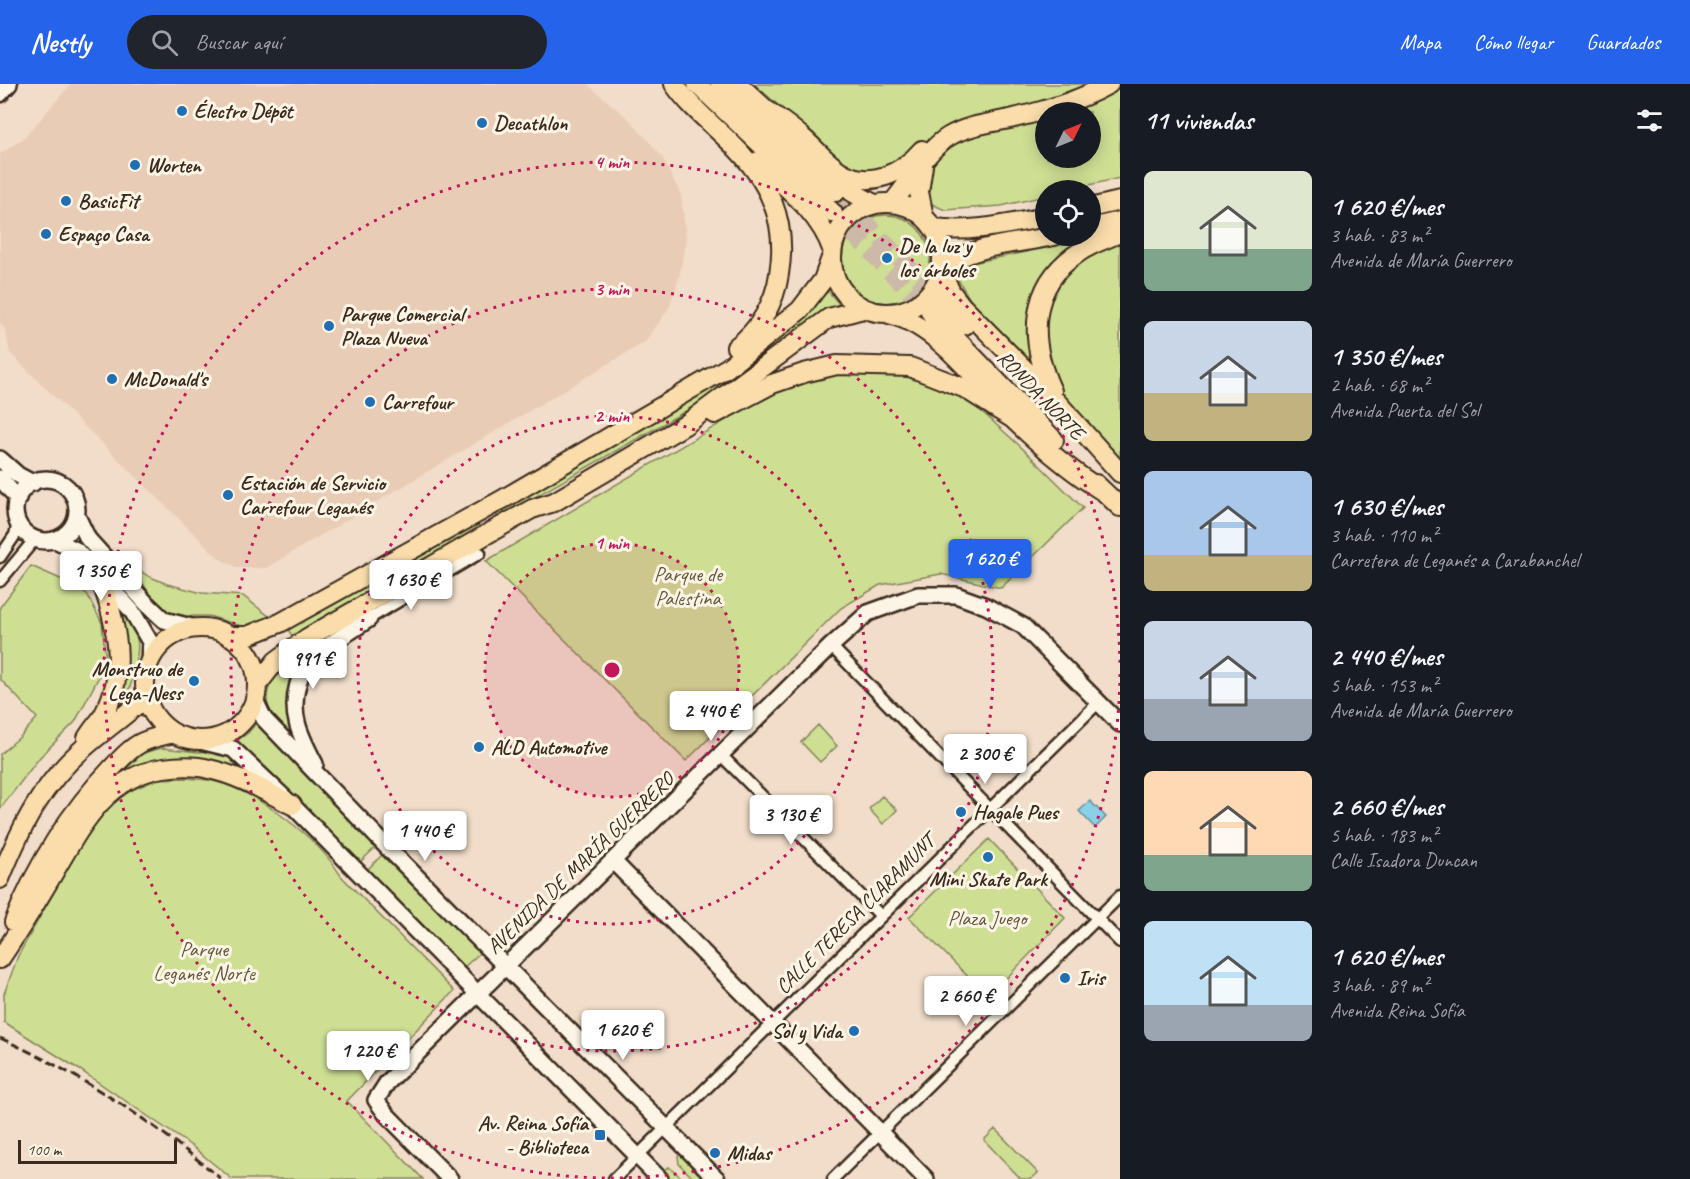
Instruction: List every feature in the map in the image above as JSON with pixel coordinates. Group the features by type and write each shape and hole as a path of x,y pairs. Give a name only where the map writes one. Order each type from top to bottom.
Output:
{"main road":[{"path":"0,94 9,84"},
{"path":"674,84 823,227 837,283 852,302 863,309 906,320 932,335 1016,421 1081,477 1104,492"},
{"path":"674,84 683,97 733,145 754,169 775,206 783,255 774,295 766,313 748,338 674,399"},
{"path":"697,84 838,206 720,84"},
{"path":"738,84 852,192 883,203 902,205 929,223 980,230 1035,219"},
{"path":"765,108 802,136 842,172 870,179 896,173 913,161 936,139 992,122 1054,109 1109,84"},
{"path":"229,636 247,636 280,623 505,498 727,368 800,310 824,280 837,233 846,220 859,210 883,203 921,169 941,142 955,134"},
{"path":"887,314 906,310 925,298 933,289 941,270 940,241 929,223 920,192 921,169"},
{"path":"1101,205 1120,201"},
{"path":"1101,225 1120,221"},
{"path":"1056,401 1041,366 1036,339 1038,311 1045,290 1053,275 1079,252 1120,233"},
{"path":"941,270 961,256 984,248 1035,239"},
{"path":"941,270 951,292 961,305 1056,401 1120,473"},
{"name":"RONDA NORTE","path":"1120,482 935,307 1120,507"},
{"path":"480,553 537,516 554,502 685,425 829,318 863,309"},
{"path":"685,425 704,420 772,384 837,365 910,367 964,388 1016,421"},
{"path":"0,459 18,475 33,483"},
{"path":"0,478 18,499"},
{"path":"77,516 70,531 55,540 45,541 28,535 18,523 16,507 21,492 33,483 49,480 65,486 75,499 77,516 88,539 164,620 218,631 229,636 247,652 254,668 256,693 264,719 717,1179"},
{"path":"196,740 218,738 228,734 245,719 256,693 276,661 307,638 489,532 532,509 554,502"},
{"path":"55,540 76,550 132,611 145,631 150,642 146,697 161,724 174,733 233,749 292,805 660,1179"},
{"path":"71,761 101,718 113,692 116,679 118,645 112,612 100,576"},
{"name":"AVENIDA DE MARÍA GUERRERO","path":"450,1179 386,1114 376,1100 387,1083 831,646 868,613 918,595 956,595 986,606 1023,626 1120,724"},
{"path":"323,780 300,735 294,699 299,678 306,664 369,619"},
{"path":"149,663 155,652 172,636 195,628"},
{"path":"0,879 28,816 51,782 85,746 146,697"},
{"path":"0,958 38,870 74,813 129,750 140,743 174,733"},
{"path":"0,958 87,818 112,790 125,781 154,770 188,766 206,768 252,784 292,805"},
{"path":"613,861 926,1179"}],"street":[{"path":"0,557 15,535 18,523"},
{"path":"0,581 35,539"},
{"path":"307,638 350,629 480,553"},
{"path":"831,646 1120,942"},
{"name":"CALLE TERESA CLARAMUNT","path":"614,1179 1098,703"},
{"path":"721,755 881,916"},
{"path":"833,1179 1120,896"}],"shaded area":[{"name":"Parque Comercial Plaza Nueva","path":"71,84 587,84 631,121 662,157 681,195 686,238 679,278 669,308 645,342 266,568 238,568 220,559 10,353 5,329 0,323 0,154 24,138"}],"green space":[{"path":"754,84 1120,84 1120,178 1101,182 1101,180 1035,180 1035,198 1001,206 945,210 848,166"},
{"path":"877,215 895,215 911,222 923,234 930,250 930,268 923,284 911,296 895,303 877,303 861,296 849,284 842,268 842,250 849,234 861,222"},
{"path":"1120,233 1120,462 971,301 957,278 967,264 1056,246 1101,246 1101,237"},
{"path":"828,291 839,304 823,313 691,408 498,518 495,511 792,326"},
{"name":"Parque de Palestina","path":"858,370 948,381 1021,447 1083,508 1001,588 941,574 880,585 841,608 686,761 486,561 784,386"},
{"path":"476,522 480,528 292,636 288,629"},
{"path":"129,563 148,576 167,584 202,593 243,596 270,617 253,626 244,627 209,616 170,614 149,593"},
{"path":"31,566 74,585 87,594 102,623 106,663 75,722 40,757 0,809 0,754 37,718 0,679 0,607"},
{"path":"116,607 134,629 138,644 130,687 123,701 114,710"},
{"path":"294,656 301,664 292,735 272,714 267,698 268,690 276,675"},
{"path":"258,721 379,844 358,864 245,749 235,742 248,733"},
{"path":"818,725 837,746 820,762 801,742"},
{"path":"162,748 210,751 229,755 251,775 234,771 119,776 143,753"},
{"name":"Parque Leganés Norte","path":"158,779 210,780 230,786 267,805 285,818 331,861 341,876 454,991 347,1101 423,1179 232,1179 193,1147 80,1070 4,1022 4,994 18,956 91,826 120,795"},
{"path":"882,796 897,810 883,824 869,809"},
{"name":"Plaza Juego","path":"989,839 1065,918 988,997 909,917"},
{"path":"386,851 483,950 462,969 365,872"},
{"path":"995,1129 1038,1173 1031,1179 1021,1179 984,1140"},
{"path":"681,1152 708,1179 694,1179 679,1164 678,1156"},
{"path":"669,1167 683,1179 669,1179 661,1171"}],"water":[{"path":"1090,801 1106,817 1095,828 1079,811"}],"tunnel":[{"path":"843,200 941,301"},
{"path":"833,213 930,312"}],"railway":[{"path":"0,1038 87,1083 143,1119 221,1179"}],"place":[{"name":"Électro Dépôt","path":"182,111"},
{"name":"Decathlon","path":"482,123"},
{"name":"Worten","path":"135,165"},
{"name":"BasicFit","path":"66,201"},
{"name":"Espaço Casa","path":"46,234"},
{"name":"De la luz y los árboles","path":"887,258"},
{"name":"Parque Comercial Plaza Nueva","path":"329,326"},
{"name":"McDonald's","path":"112,379"},
{"name":"Carrefour","path":"370,402"},
{"name":"Estación de Servicio Carrefour Leganés","path":"228,495"},
{"name":"Monstruo de Lega-Ness","path":"194,681"},
{"name":"ALD Automotive","path":"479,747"},
{"name":"Hagale Pues","path":"961,812"},
{"name":"Mini Skate Park","path":"988,857"},
{"name":"Iris","path":"1065,978"},
{"name":"Sol y Vida","path":"854,1031"},
{"name":"Av. Reina Sofía - Biblioteca","path":"600,1135"},
{"name":"Midas","path":"715,1153"}]}
